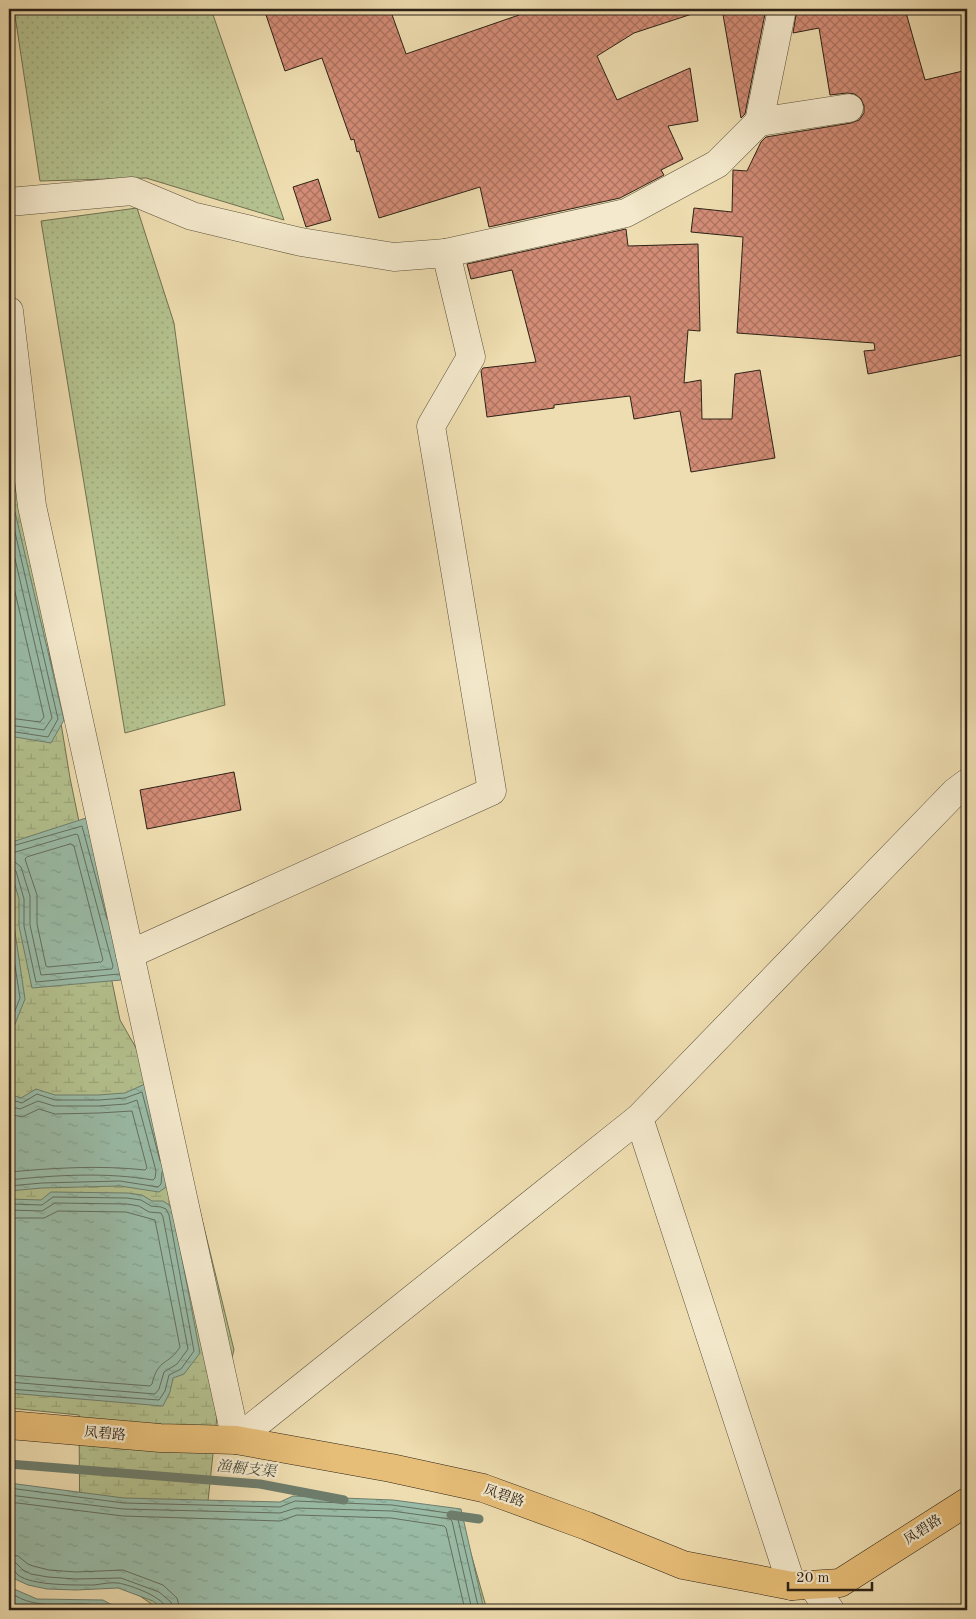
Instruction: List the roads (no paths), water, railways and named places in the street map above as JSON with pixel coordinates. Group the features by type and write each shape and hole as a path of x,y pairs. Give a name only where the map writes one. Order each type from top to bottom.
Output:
{"main road":[{"name":"凤碧路","path":"9,1425 160,1438 236,1440 391,1468 483,1488 587,1526 684,1565 802,1586 840,1583 967,1502"}],"street":[{"path":"9,202 132,191 192,216 301,242 394,258 446,253 626,213 717,164 759,122 782,9"},
{"path":"759,122 849,108"},
{"path":"130,954 492,791 431,426 471,357 446,253"},
{"path":"9,311 32,506 236,1440 639,1118 948,799 967,783"},
{"path":"639,1118 802,1586 830,1610"}],"water":[{"path":"9,431 16,492 9,492"},
{"path":"9,512 15,512 64,720 51,743 9,736"},
{"path":"86,818 126,974 121,980 32,988 19,926 19,899 9,865 9,843"},
{"path":"9,892 25,999 9,1039"},
{"path":"145,1084 167,1169 166,1187 159,1192 120,1186 42,1188 9,1191 9,1094 21,1098 36,1089 55,1095 98,1095 125,1093"},
{"path":"51,1192 128,1193 142,1195 152,1201 163,1201 169,1205 174,1213 200,1353 184,1374 173,1378 170,1392 163,1406 9,1393 9,1199 41,1200"},
{"path":"9,1483 124,1498 280,1502 293,1496 393,1500 461,1509 484,1610 164,1610 153,1601 118,1588 76,1590 47,1589 28,1585 15,1579 9,1570"},
{"path":"9,1584 14,1589 37,1599 103,1600 121,1610 9,1610"}],"waterway":[{"name":"渔橱支渠","path":"9,1464 260,1484 344,1500"},
{"name":"渔橱支渠","path":"451,1515 479,1519"}]}
